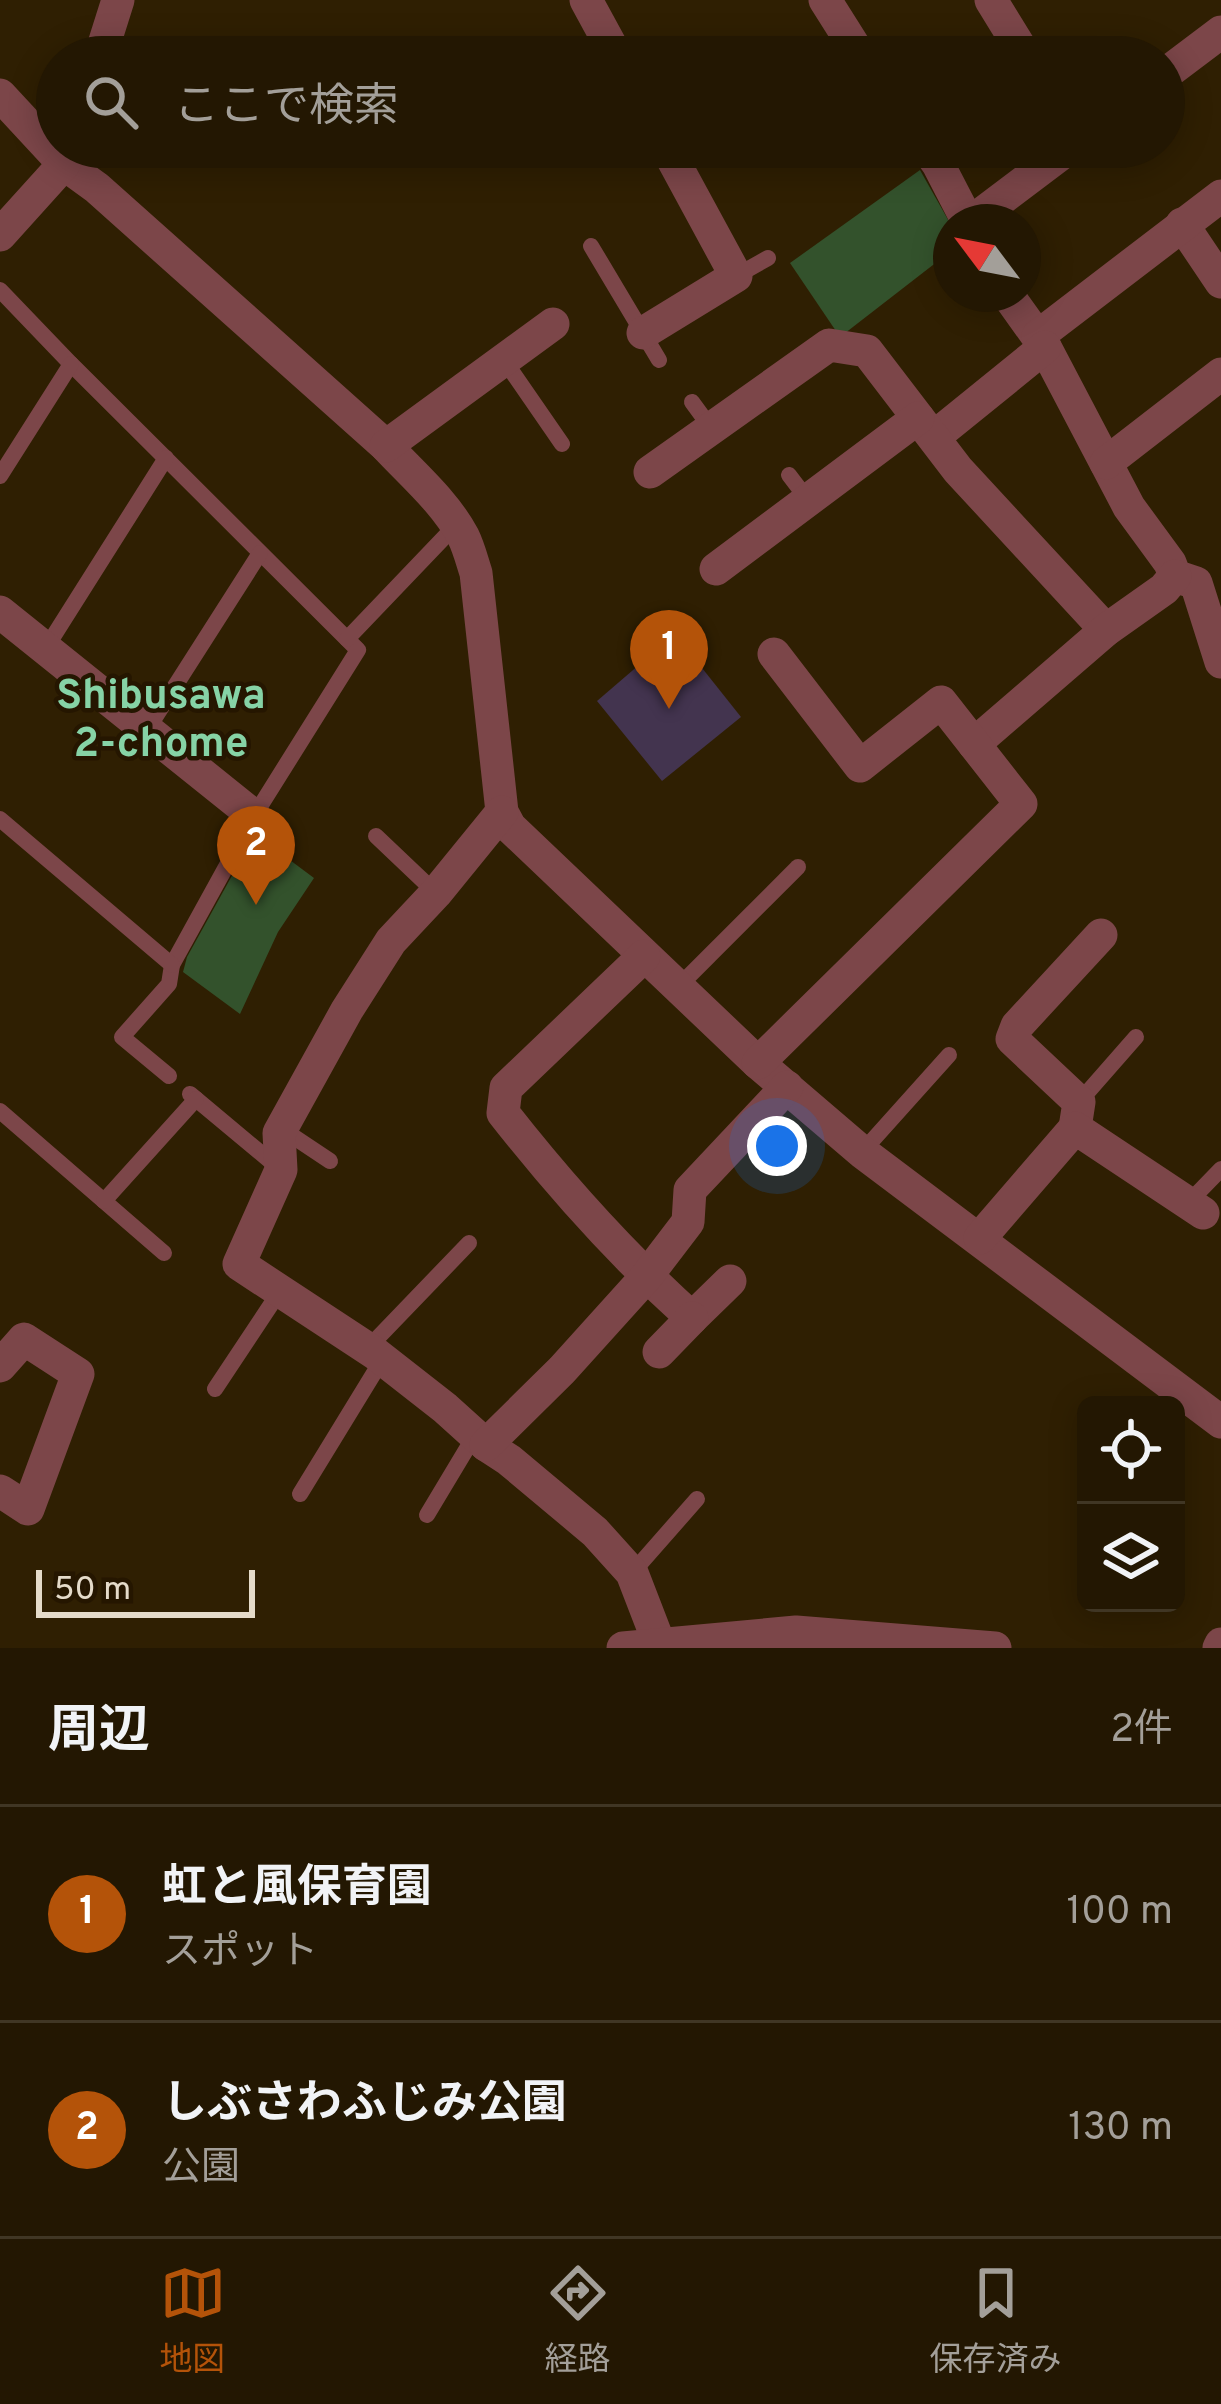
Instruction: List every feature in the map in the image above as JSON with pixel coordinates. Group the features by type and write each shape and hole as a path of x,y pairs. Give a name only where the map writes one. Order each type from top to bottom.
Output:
{"street":[{"path":"107,36 118,0"},
{"path":"586,0 606,36"},
{"path":"825,0 848,36"},
{"path":"1004,5 1017,36"},
{"path":"1185,59 1221,32"},
{"path":"0,95 36,128"},
{"path":"0,235 57,168"},
{"path":"78,168 386,446 456,525 476,573 502,812 510,827 758,1063 862,1152 1221,1422"},
{"path":"651,346 736,276 677,168"},
{"path":"940,168 959,204"},
{"path":"993,204 1042,168"},
{"path":"716,569 799,487 926,428 1221,196"},
{"path":"1182,224 1221,282"},
{"path":"1020,312 1041,342 1129,507 1175,576"},
{"path":"386,446 553,324"},
{"path":"650,472 702,415 830,345 867,351 958,470 1106,630"},
{"path":"1106,463 1221,374"},
{"path":"974,744 1106,630 1164,590 1175,576"},
{"path":"1175,576 1196,583 1221,662"},
{"path":"0,612 254,816"},
{"path":"758,1063 1021,804 941,702 860,766 774,654"},
{"path":"502,812 391,941 346,1010 279,1133 280,1170 239,1264 375,1354 595,1532 632,1573 658,1643"},
{"path":"1101,935 1016,1026 1012,1039 1077,1115 1196,1208"},
{"path":"644,956 506,1088 502,1113 563,1190 692,1318"},
{"path":"480,1440 562,1370 646,1277 688,1222 690,1190 787,1087"},
{"path":"980,1238 1077,1115"},
{"path":"659,1352 730,1281"},
{"path":"0,1366 24,1339 78,1375 28,1509 0,1491"},
{"path":"623,1648 796,1632 994,1648"}],"lane":[{"path":"591,246 651,346"},
{"path":"736,276 767,257"},
{"path":"0,290 358,650 254,816 172,965 169,984 122,1037 169,1076"},
{"path":"505,360 562,444"},
{"path":"0,476 71,364"},
{"path":"46,648 166,458"},
{"path":"347,639 456,525"},
{"path":"147,730 260,553"},
{"path":"0,819 172,965"},
{"path":"376,836 436,893"},
{"path":"677,988 798,867"},
{"path":"1077,1115 1136,1037"},
{"path":"862,1152 949,1055"},
{"path":"104,1201 193,1096 280,1170"},
{"path":"0,1111 164,1253"},
{"path":"282,1129 330,1161"},
{"path":"1196,1208 1221,1169"},
{"path":"300,1494 375,1354 469,1243"},
{"path":"215,1389 280,1292"},
{"path":"427,1515 480,1440"},
{"path":"632,1573 697,1499"}],"green space":[{"path":"920,170 939,204 933,204 933,265 840,337 790,263"},
{"path":"255,834 314,878 278,932 240,1014 183,972"}],"building":[{"path":"675,634 741,717 662,781 597,701"}],"place":[{"name":"虹と風保育園","path":"669,709"},
{"name":"しぶさわふじみ公園","path":"256,905"}],"district":[{"name":"Shibusawa 2-chome","path":"161,722"}]}
